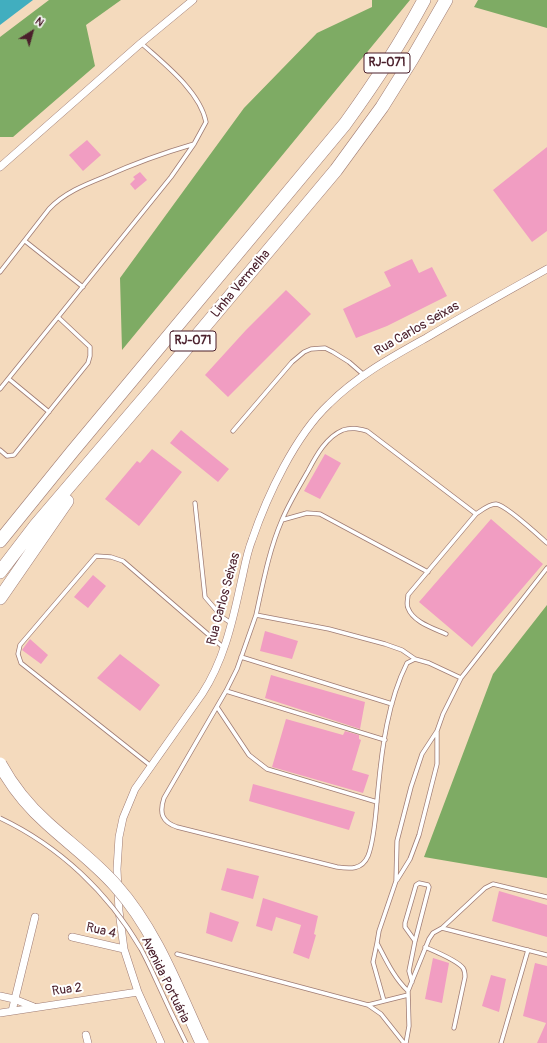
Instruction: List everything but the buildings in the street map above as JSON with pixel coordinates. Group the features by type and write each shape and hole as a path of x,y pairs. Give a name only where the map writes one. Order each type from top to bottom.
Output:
{"highway":[{"name":"Linha Vermelha","path":"0,541 72,452 345,124 385,66 409,28 424,0"},
{"name":"Linha Vermelha","path":"0,572 36,525 336,170 382,107 446,0"},
{"path":"0,598 108,440"},
{"path":"0,764 31,807 107,877 128,901 159,950 202,1043"}],"street":[{"path":"0,167 141,43 193,0"},
{"name":"Rua Carlos Seixas","path":"161,1043 138,992 124,949 118,911 117,869 119,837 123,818 135,789 210,682 232,624 251,541 265,507 297,444 328,404 364,375 422,339 547,269"},
{"path":"12,1011 35,917"},
{"name":"Rua 4","path":"72,937 124,949"},
{"name":"Rua 2","path":"0,1013 138,992"},
{"path":"0,996 14,999 34,1007"},
{"path":"86,1035 88,1043"}],"lane":[{"path":"0,389 171,177 194,144 206,122 204,112 182,82 141,43"},
{"path":"0,272 52,205 71,191 155,156 194,144"},
{"path":"25,241 83,287"},
{"path":"0,450 7,456 14,455 88,363 90,347 58,317"},
{"path":"233,431 292,362 304,352 311,349 320,348 333,352 349,362 364,375"},
{"path":"9,379 49,412"},
{"path":"415,659 407,663 402,673 392,704 381,760 377,802 368,857 360,866 351,870 337,867 171,825 166,821 161,807 164,798 226,691 241,657 256,615 266,570 282,520 320,450 333,437 343,430 355,428 367,431 476,514"},
{"path":"195,503 205,597 222,617 232,624"},
{"path":"446,634 413,616 407,606 408,595 476,514 490,505 498,504 508,510 547,543"},
{"path":"282,520 307,513 320,514 428,572"},
{"path":"151,766 21,663 18,654 20,645 96,556 111,557 124,561 224,648"},
{"path":"396,881 398,841 411,787 422,754 437,731 443,714 461,678 547,568"},
{"path":"256,615 329,630 385,644 402,650 415,659 429,663 461,678"},
{"path":"241,657 392,704"},
{"path":"226,691 385,740"},
{"path":"217,707 249,755 267,769 377,802"},
{"path":"384,1001 373,962 376,943 396,881 410,860 419,835 437,764 437,731"},
{"name":"Avenida Portuária","path":"0,818 29,833 62,856 91,883 109,904 142,950 186,1043"},
{"path":"412,982 409,971 429,887 428,885 419,883 416,885 405,923 405,927 415,941"},
{"path":"405,1043 409,1026 408,993 425,947 433,933 442,928 485,888 493,884 547,897"},
{"path":"442,928 547,955"},
{"path":"376,943 387,964 408,993"},
{"path":"425,947 440,953 462,966 464,970 465,977 454,1028"},
{"path":"501,1043 528,950"},
{"path":"177,954 368,1005 381,1014 405,1043"},
{"path":"368,1005 408,993"}],"green space":[{"path":"49,0 121,0 86,25 95,66 13,137 0,137 0,37"},
{"path":"372,0 410,0 122,350 120,278 244,108 317,33 372,7"},
{"path":"478,0 547,0 547,28 474,7"},
{"path":"547,605 547,878 424,857 493,674"}],"water":[{"path":"0,0 33,0 0,25"}]}
